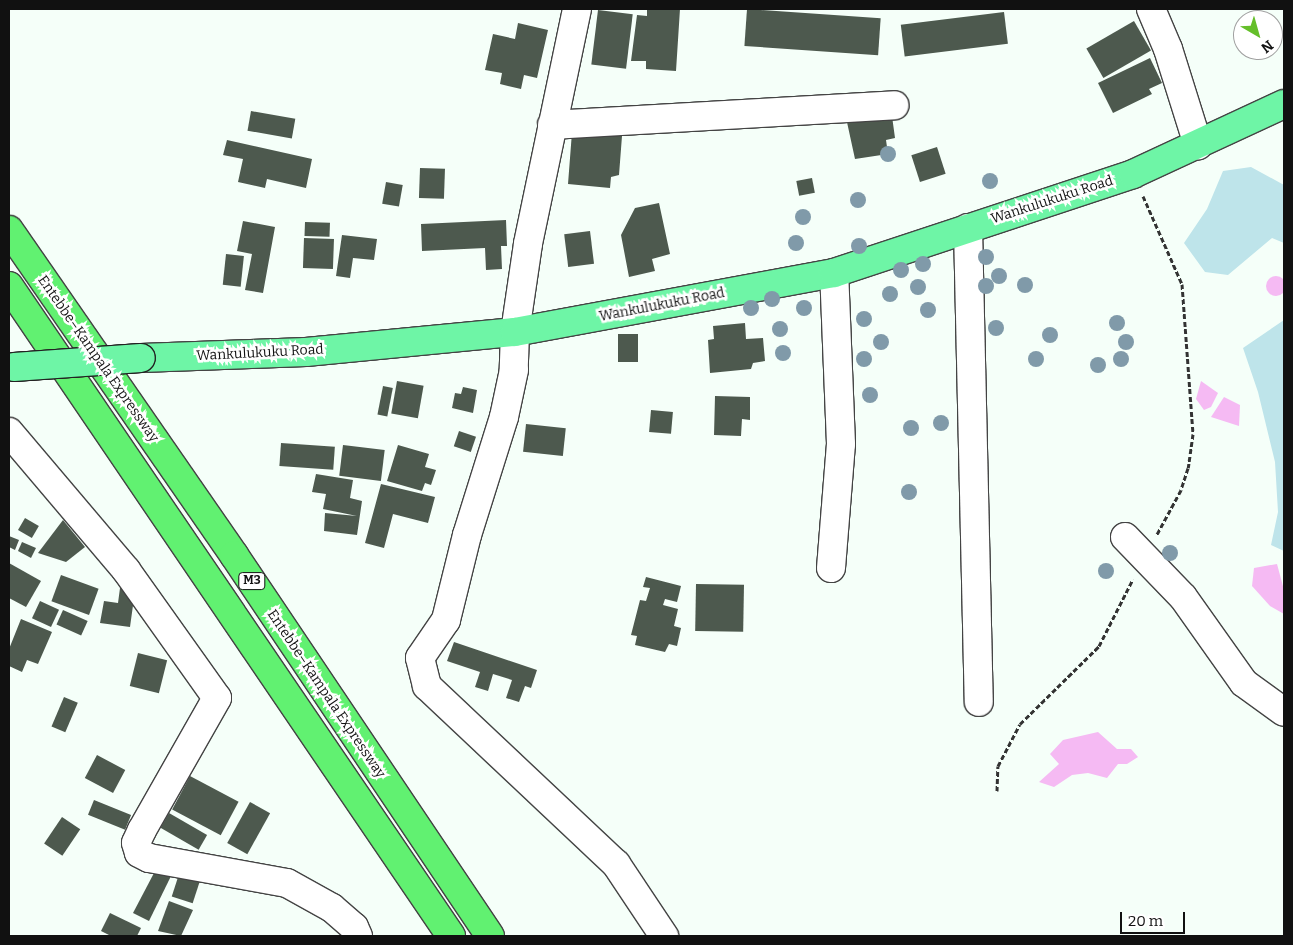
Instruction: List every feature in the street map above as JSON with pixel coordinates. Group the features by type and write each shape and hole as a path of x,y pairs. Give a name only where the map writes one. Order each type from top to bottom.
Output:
{"highway":[{"name":"Entebbe–Kampala Expressway","path":"9,230 234,555 490,936"},
{"name":"M3","path":"9,286 451,936"}],"main road":[{"name":"Wankulukuku Road","path":"11,367 141,358 306,352 515,332 834,273 1132,174 1284,104"}],"street":[{"path":"577,9 528,244 515,332 514,370 504,417 467,534 446,620 420,658 427,686 616,864 664,936"},
{"path":"1151,9 1168,49 1198,145"},
{"path":"552,125 894,104"},
{"path":"968,228 979,702"},
{"path":"831,568 841,444 834,273"},
{"path":"9,432 126,570 217,698 142,830 136,843 139,853 149,858 287,883 332,908 354,928 358,936"},
{"path":"1125,537 1183,597 1244,683 1284,712"}],"path":[{"path":"998,791 998,766 1020,724 1099,646 1180,490 1188,468 1193,434 1182,284 1132,174"}],"shaded area":[{"path":"1251,167 1284,185 1284,243 1272,238 1228,275 1205,272 1184,243 1207,209 1223,171"},
{"path":"1276,276 1283,279 1286,286 1283,293 1276,296 1269,293 1266,286 1269,279"},
{"path":"1284,320 1284,551 1271,545 1278,512 1275,462 1258,392 1243,348"},
{"path":"1201,381 1218,393 1211,407 1204,410 1196,399"},
{"path":"1224,397 1240,405 1239,426 1211,417"},
{"path":"1277,564 1284,590 1284,614 1270,606 1252,586 1254,568"},
{"path":"1098,732 1117,749 1131,749 1138,757 1127,764 1118,764 1107,778 1088,773 1072,775 1054,787 1039,782 1059,764 1050,754 1063,740"}],"building":[{"path":"647,9 680,9 676,71 646,69 646,61 631,61 637,15 647,16"},
{"path":"747,9 881,18 878,55 744,46"},
{"path":"598,10 633,14 626,69 591,65"},
{"path":"1004,12 1008,44 905,56 901,25"},
{"path":"1134,21 1151,50 1103,78 1086,48"},
{"path":"518,23 548,30 537,78 524,75 521,89 500,84 502,73 485,70 493,34 515,39"},
{"path":"1150,58 1162,83 1149,89 1152,94 1113,113 1098,83"},
{"path":"251,111 295,119 292,139 248,131"},
{"path":"845,113 892,116 895,138 886,140 888,154 855,159"},
{"path":"572,132 622,136 619,175 611,177 610,188 568,184"},
{"path":"227,140 312,159 306,188 267,179 265,188 238,182 243,159 223,155"},
{"path":"937,147 946,174 920,182 911,155"},
{"path":"420,168 445,169 444,199 419,198"},
{"path":"812,178 815,193 799,196 796,181"},
{"path":"386,182 403,185 399,207 382,204"},
{"path":"659,203 670,254 652,259 655,271 629,277 621,235 635,208"},
{"path":"506,220 507,246 501,246 502,269 486,270 485,248 422,251 421,224"},
{"path":"243,221 275,227 263,293 245,290 252,254 237,251"},
{"path":"305,222 330,223 329,237 305,236"},
{"path":"590,231 594,264 568,267 564,234"},
{"path":"342,235 377,239 374,260 353,258 350,278 336,276"},
{"path":"304,238 334,239 333,269 303,268"},
{"path":"226,254 244,256 241,287 223,285"},
{"path":"745,323 746,339 763,338 765,361 753,363 751,369 710,373 708,340 714,339 713,326"},
{"path":"618,334 638,334 638,362 618,362"},
{"path":"397,381 424,386 418,418 391,413"},
{"path":"383,386 393,388 387,416 377,414"},
{"path":"463,387 477,390 473,413 452,408 455,393 461,394"},
{"path":"715,396 750,397 750,420 742,419 741,436 714,435"},
{"path":"651,410 673,412 671,434 649,432"},
{"path":"526,424 566,428 563,456 523,452"},
{"path":"459,431 476,437 471,452 454,446"},
{"path":"281,443 335,447 333,470 279,466"},
{"path":"343,445 385,450 381,481 339,476"},
{"path":"398,445 429,454 425,467 436,470 431,485 425,483 422,491 387,481"},
{"path":"316,474 353,480 350,498 362,501 357,535 324,531 325,513 357,516 323,509 326,494 312,492"},
{"path":"381,484 435,497 428,523 393,514 384,548 365,543"},
{"path":"25,518 39,526 32,538 18,530"},
{"path":"63,520 85,547 66,562 38,553"},
{"path":"9,536 19,540 15,550 9,547"},
{"path":"22,542 36,548 31,558 18,551"},
{"path":"9,563 41,581 26,607 9,598"},
{"path":"61,575 99,589 89,615 51,601"},
{"path":"646,577 681,586 677,602 665,599 663,605 678,609 674,626 681,628 677,646 669,644 665,652 635,645 637,636 631,635 640,600 646,601 650,588 643,587"},
{"path":"696,584 744,585 743,632 695,631"},
{"path":"120,588 135,591 130,627 100,623 104,601 118,603"},
{"path":"40,601 59,610 51,627 32,618"},
{"path":"63,610 88,621 81,636 56,625"},
{"path":"21,619 52,632 38,664 27,660 22,672 9,666 9,649"},
{"path":"454,642 537,670 531,688 525,686 519,702 506,698 512,680 493,674 488,691 475,687 480,672 447,661"},
{"path":"138,653 167,660 159,693 130,686"},
{"path":"64,697 78,703 65,732 51,726"},
{"path":"97,755 125,770 113,793 85,778"},
{"path":"190,776 239,802 221,835 172,810"},
{"path":"94,800 131,815 125,830 88,815"},
{"path":"250,802 270,813 247,854 227,843"},
{"path":"169,813 207,835 199,850 160,828"},
{"path":"62,817 80,829 62,856 44,844"},
{"path":"181,868 202,875 193,903 172,897"},
{"path":"154,873 172,874 149,921 133,913"},
{"path":"169,901 193,910 181,936 158,931"},
{"path":"110,913 141,928 137,936 111,936 101,931"}]}
